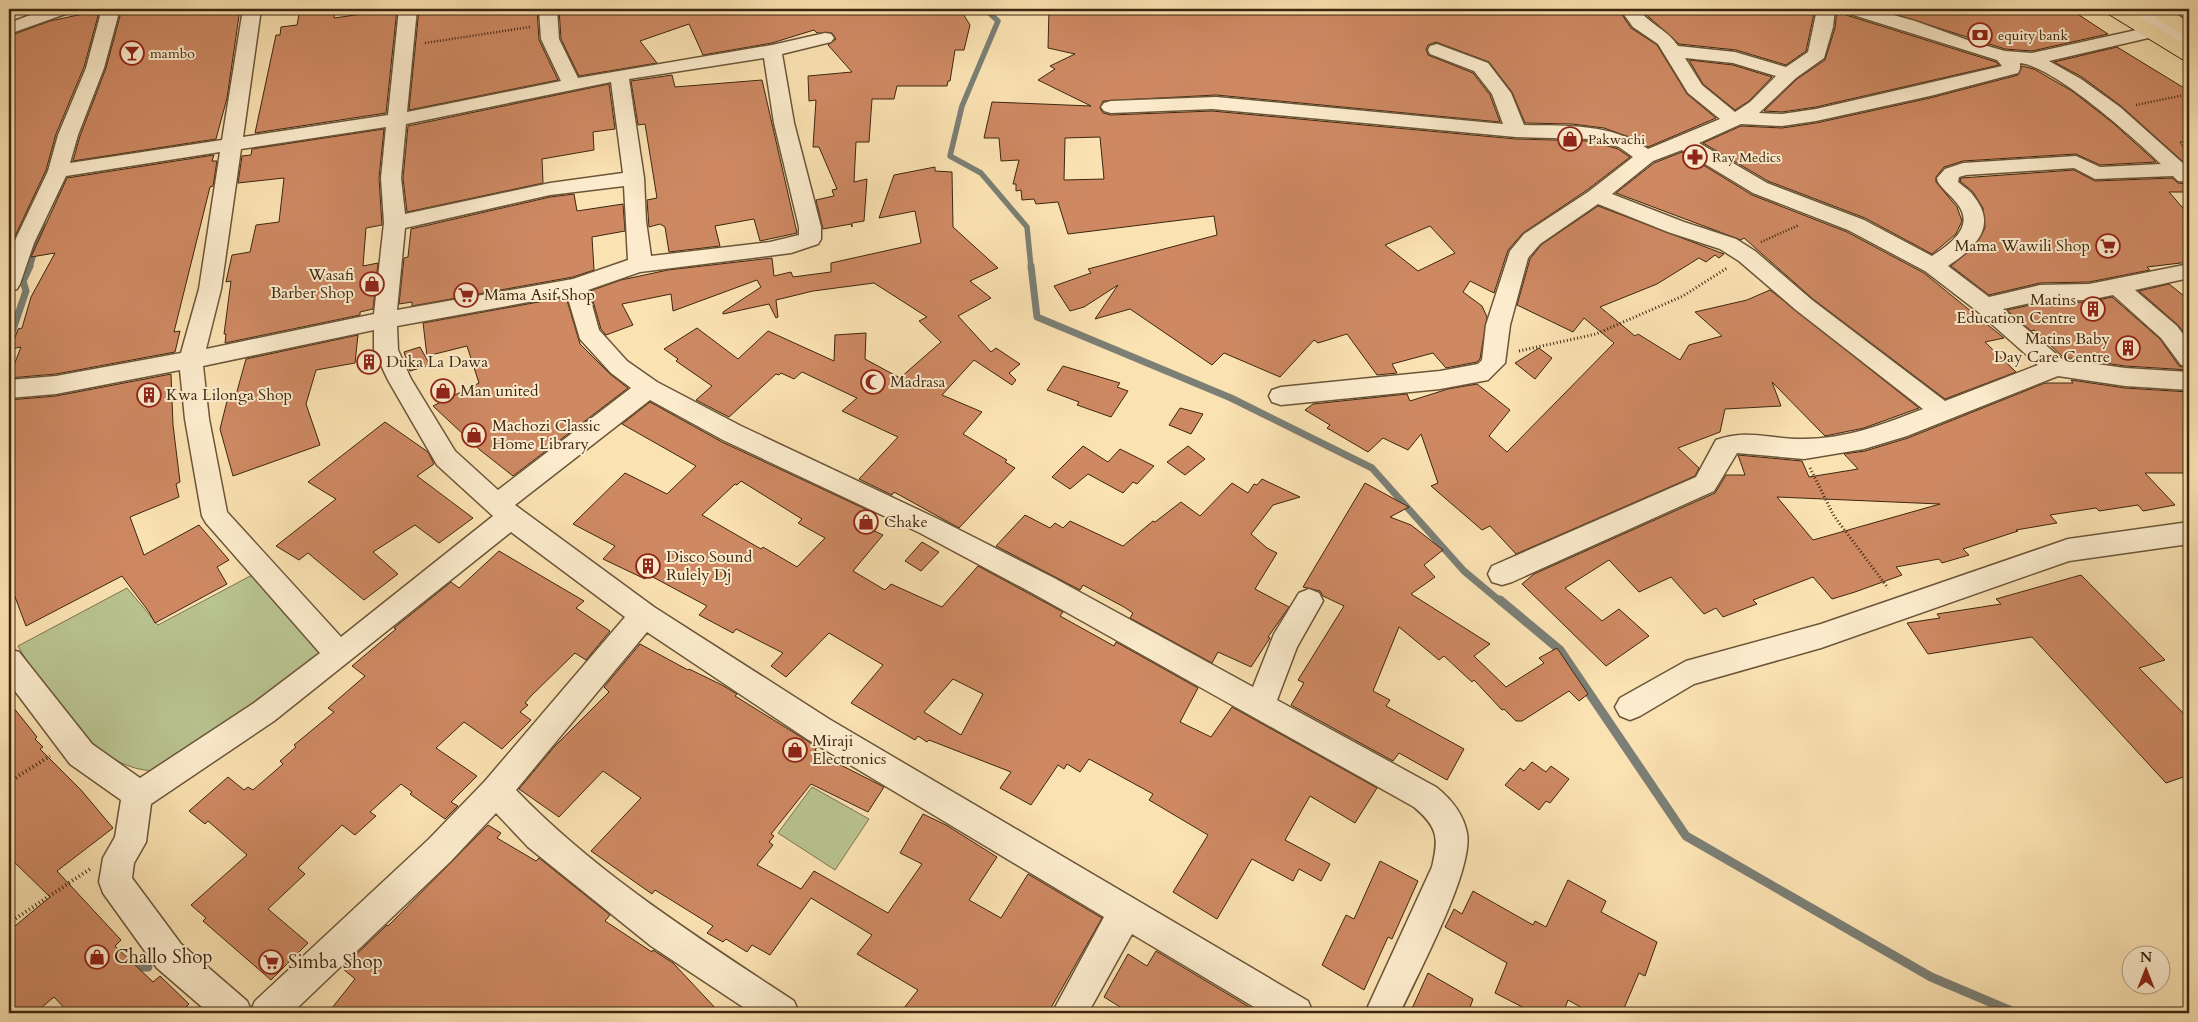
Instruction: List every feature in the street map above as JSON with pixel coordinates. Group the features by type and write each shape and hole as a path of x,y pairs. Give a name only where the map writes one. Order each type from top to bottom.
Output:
{"highway":[{"path":"2114,9 2189,55"},
{"path":"2156,9 2189,30"}],"street":[{"path":"9,29 62,9"},
{"path":"14,289 23,243 58,171 68,135 95,68 109,16 107,9"},
{"path":"252,9 230,145 210,289 191,360 197,419 215,516 339,655"},
{"path":"408,9 391,178 395,223 385,320 386,350 400,380 446,458 505,511 644,615 818,729 1296,1013"},
{"path":"1629,9 1638,23 1665,40 1695,89 1736,119 1782,120 1930,90 2011,69 2011,64 2004,56"},
{"path":"1281,396 1440,380 1480,374 1491,366 1498,325 1518,256 1532,238 1595,197 1646,157 1736,119 1756,106 1789,74 1817,54 1824,27 1826,9"},
{"path":"1853,9 2004,56 2032,59 2151,32"},
{"path":"2134,9 2189,43"},
{"path":"549,17 554,50 573,86"},
{"path":"58,171 396,120 573,86 618,75 772,51 825,38"},
{"path":"1437,50 1481,68 1500,93 1516,131"},
{"path":"9,389 56,385 191,360 385,320 576,286 637,266 791,246 810,239 810,227 784,123 772,51"},
{"path":"1673,51 1735,58 1789,74"},
{"path":"2032,59 2078,85 2112,109 2184,176"},
{"path":"618,75 634,178 635,221 640,258 637,266"},
{"path":"1111,107 1152,107 1216,103 1228,106 1366,116 1516,131 1592,133 1626,143 1646,157"},
{"path":"1682,141 1760,188 1889,241 1932,266 1986,306 2021,339 2056,366 2125,377 2189,381"},
{"path":"1932,266 1958,249 1970,237 1974,217 1967,202 1948,182 1947,178 1952,173 1963,169 2076,162 2088,167 2095,174 2184,176"},
{"path":"395,223 550,189 634,178"},
{"path":"1595,197 1613,201 1676,227 1728,244 1747,256 1804,305 1942,411"},
{"path":"1986,306 2040,293 2089,292 2189,271"},
{"path":"576,286 588,332 619,366 648,388 732,433 956,540 1138,637 1438,806 1450,823 1450,862 1444,880 1382,1013"},
{"path":"2118,287 2169,332 2189,359"},
{"path":"1502,574 1614,522 1705,484 1711,477 1725,447 1735,443 1804,449 1864,440 2056,366"},
{"path":"9,661 81,754 137,794 146,792 264,712 339,655 648,388"},
{"path":"1630,706 1686,674 1821,636 2068,550 2189,533"},
{"path":"1260,705 1284,643 1309,600"},
{"path":"267,1013 440,850 496,790 644,615"},
{"path":"496,790 539,836 663,934 782,1013"},
{"path":"137,794 130,842 120,858 115,882 169,956 235,1013"},
{"path":"1068,1013 1125,912"}],"path":[{"path":"404,47 549,17"},
{"path":"2112,109 2189,94"},
{"path":"1494,357 1596,334 1682,296 1747,256 1762,240 1824,214"},
{"path":"1804,449 1820,494 1868,564 1905,608"},
{"path":"9,782 72,742"},
{"path":"9,923 130,842"}],"green space":[{"path":"254,574 329,650 181,772 152,771 135,768 117,761 100,749 83,735 68,718 39,680 18,646 127,588 158,625"},
{"path":"812,787 869,819 835,870 778,833"}],"building":[{"path":"118,9 240,9 227,98 216,139 73,161 80,136 106,68 120,16"},
{"path":"300,9 335,9 334,18 397,9 386,113 255,133 276,35 280,35 281,27 297,25"},
{"path":"419,9 537,9 539,40 558,80 409,110"},
{"path":"559,9 960,9 970,25 964,50 955,50 950,81 948,81 947,86 897,86 894,99 872,99 869,142 856,142 854,182 867,179 864,221 852,223 852,227 851,224 823,229 816,200 834,196 832,190 837,189 819,147 813,147 816,100 809,101 808,76 852,72 828,45 836,39 832,33 817,33 814,30 772,43 703,55 689,24 640,41 657,63 579,76 561,39"},
{"path":"1049,9 1208,9 1209,12 1250,14 1250,10 1257,9 1618,9 1631,28 1657,45 1687,94 1716,118 1648,147 1635,139 1604,128 1572,124 1525,123 1512,92 1489,62 1436,42 1428,45 1426,49 1428,55 1473,73 1490,95 1500,122 1216,95 1103,101 1100,108 1103,113 1111,115 1212,111 1516,139 1591,141 1618,149 1630,157 1587,190 1523,233 1508,250 1494,293 1470,281 1463,292 1482,306 1487,317 1480,359 1477,362 1446,368 1433,353 1392,364 1397,373 1377,375 1347,334 1318,343 1314,340 1280,377 1224,353 1212,365 1130,309 1095,319 1118,285 1084,307 1070,311 1054,286 1091,273 1088,269 1217,235 1214,216 1068,234 1058,202 1036,204 1034,199 1022,200 1021,190 1016,191 1016,184 1013,184 1019,160 1001,161 999,138 984,138 992,102 1091,106 1038,80 1055,69 1050,66 1075,54 1048,48","holes":["1100,137 1104,179 1064,180 1065,138","1430,226 1455,253 1418,271 1385,245"]},
{"path":"1640,9 1815,9 1806,51 1786,65 1736,50 1679,44"},
{"path":"1837,9 1842,9 1846,15 1996,62 1999,65 1816,107 1782,112 1764,111 1797,79 1825,60 1835,28"},
{"path":"1878,9 2070,9 2108,34 2032,51 2005,49"},
{"path":"97,11 98,16 84,67 56,134 46,170 9,249 9,36 50,21"},
{"path":"2117,47 2189,91 2189,142 2180,142 2189,155 2189,167 2121,106 2082,77 2054,62"},
{"path":"1689,60 1733,65 1772,77 1749,101 1735,110 1703,84"},
{"path":"2022,66 2034,69 2072,91 2113,123 2156,162 2100,165 2076,154 1963,161 1944,167 1936,177 1936,182 1957,207 1962,221 1956,234 1932,254 1865,218 1768,181 1703,143 1741,126 1782,128 1816,123 1930,98 2018,75"},
{"path":"672,75 675,87 762,80 797,233 760,241 754,219 715,226 720,246 669,252 665,227 660,224 649,227 647,200 657,198 645,124 638,125 631,81"},
{"path":"609,84 615,129 593,132 594,150 542,159 543,183 407,212 403,178 408,126"},
{"path":"384,129 379,178 382,225 366,228 363,266 378,263 373,309 360,312 360,315 225,343 226,334 224,334 231,281 226,282 232,255 250,252 256,225 279,222 284,178 238,183 242,156 251,155 252,149"},
{"path":"1682,152 1752,195 1847,232 1924,273 2004,338 1985,342 2016,372 1945,399 1813,299 1744,238 1741,240 1616,193 1654,163"},
{"path":"214,155 212,161 217,161 213,186 210,187 174,332 180,331 175,352 56,374 9,378 21,347 11,349 18,329 22,328 31,297 55,253 31,257 67,178"},
{"path":"935,167 935,171 952,172 953,227 998,268 970,281 991,298 958,316 991,352 996,348 1020,364 1009,373 1016,380 1012,385 974,360 942,395 982,412 963,434 1007,460 1005,462 1015,468 959,528 894,492 892,495 859,479 898,437 842,411 857,398 802,372 794,379 781,373 779,375 776,374 729,417 696,400 712,386 676,361 678,359 664,349 697,328 738,359 768,331 834,361 835,335 866,333 865,359 900,378 941,342 919,321 927,317 874,283 813,291 776,300 778,317 776,318 769,304 723,314 723,312 761,287 757,280 673,311 671,294 622,304 633,325 606,335 601,329 590,291 621,280 668,270 772,258 774,276 791,272 793,277 831,272 831,263 921,243 915,211 879,218 894,175"},
{"path":"2074,170 2095,181 2172,178 2178,183 2189,184 2189,186 2183,186 2189,192 2169,192 2189,215 2189,262 2147,267 2150,270 2089,282 2040,283 1989,295 1951,266 1975,246 1985,228 1983,208 1973,192 1960,181 1961,178"},
{"path":"574,194 577,211 623,204 625,231 592,237 594,270 573,277 412,306 412,302 399,304 404,258 408,257 411,229 550,197"},
{"path":"1598,206 1724,254 1719,258 1715,255 1706,262 1699,258 1657,284 1600,307 1635,336 1638,334 1680,360 1689,345 1722,336 1695,312 1747,300 1770,290 1919,408 1864,428 1825,436 1772,382 1781,406 1725,409 1720,432 1678,448 1699,468 1695,476 1516,554 1490,526 1482,530 1431,486 1438,483 1421,434 1408,450 1383,438 1368,452 1327,428 1330,425 1305,410 1313,404 1407,394 1410,401 1448,389 1477,384 1510,410 1489,436 1507,452 1614,343 1584,318 1573,332 1517,305 1530,259 1541,245"},
{"path":"2169,284 2189,300 2189,339 2178,325 2139,291"},
{"path":"566,297 580,344 610,374 628,388 513,476 480,450 433,406 479,383 467,346 427,356 423,323"},
{"path":"2112,297 2160,339 2179,366 2189,370 2125,366 2063,357 2034,330 2031,331 2007,310 2040,303 2089,302"},
{"path":"358,335 355,363 316,370 306,404 320,445 233,476 220,429 228,397 236,395 246,359"},
{"path":"420,347 430,365 410,371 404,352"},
{"path":"1539,348 1552,358 1535,379 1515,363"},
{"path":"1063,366 1120,383 1117,387 1128,391 1111,417 1077,405 1079,402 1047,390"},
{"path":"171,374 173,425 180,482 176,484 179,497 130,517 144,555 199,525 229,560 217,567 227,584 155,623 122,576 26,626 9,581 9,400 56,396"},
{"path":"2071,380 2125,388 2189,392 2189,473 2145,473 2175,505 2143,511 2138,505 2099,511 2096,508 2050,515 2057,523 2016,530 2018,531 1963,549 1969,555 1942,563 1939,559 1896,567 1902,575 1855,592 1832,599 1813,577 1753,600 1757,604 1723,617 1716,608 1704,614 1671,577 1639,592 1609,560 1565,588 1602,621 1619,609 1649,636 1606,666 1522,584 1534,574 1715,493 1726,475 1745,475 1738,455 1802,461 1809,477 1858,469 1844,454 1865,451 1908,438 2045,383 2073,383","holes":["1777,497 1940,504 1813,540"]},
{"path":"650,402 722,442 876,514 866,527 883,535 853,571 885,590 891,584 942,607 978,566 1063,612 1060,616 1114,646 1116,642 1198,688 1180,722 1211,737 1232,707 1377,788 1355,823 1310,796 1285,840 1330,864 1321,881 1299,869 1293,881 1252,859 1217,919 1173,892 1208,835 1149,800 1153,794 1089,759 1080,772 1067,764 1064,769 1058,765 1031,805 1000,788 1011,772 929,740 927,742 918,736 915,740 851,703 883,665 829,633 786,677 771,666 783,653 736,629 733,633 699,615 707,606 649,575 645,579 603,559 615,546 573,524 625,473 667,494 696,466 622,424","holes":["741,481 802,519 798,523 825,538 797,567 702,515 735,484 737,485","953,679 983,694 961,735 924,712"]},
{"path":"1180,408 1203,414 1191,434 1169,425"},
{"path":"385,422 428,452 434,464 417,476 473,518 439,543 415,525 373,552 398,574 364,600 308,553 299,560 276,546 336,499 308,482"},
{"path":"1083,446 1108,462 1120,449 1154,466 1137,484 1133,482 1123,493 1088,474 1070,489 1052,477"},
{"path":"1188,446 1205,459 1185,475 1167,462"},
{"path":"1262,479 1300,497 1273,505 1251,534 1267,548 1277,553 1255,589 1289,607 1268,637 1270,638 1251,667 1218,652 1212,663 1130,618 1133,613 1124,607 1083,585 1080,590 996,546 1025,515 1050,528 1055,523 1063,528 1070,521 1123,546 1153,521 1155,522 1181,502 1200,516 1232,483 1248,493 1254,484 1257,485"},
{"path":"1365,483 1409,507 1390,517 1411,525 1443,550 1424,565 1435,577 1411,594 1490,644 1474,656 1506,687 1544,663 1539,658 1557,648 1588,694 1579,701 1569,691 1522,721 1516,721 1504,709 1502,710 1474,680 1472,682 1444,656 1439,660 1399,627 1373,691 1390,700 1386,706 1464,749 1447,780 1399,753 1393,761 1291,705 1304,683 1298,680 1344,606 1323,596 1320,591 1303,587"},
{"path":"922,542 939,552 921,571 905,561"},
{"path":"499,551 584,601 576,608 610,631 586,660 575,653 531,696 525,703 528,705 520,712 531,720 502,749 464,722 436,748 477,776 451,802 458,806 445,819 410,794 412,792 401,784 370,812 376,816 355,835 342,825 298,868 305,874 268,909 308,943 271,980 203,921 206,918 191,905 247,855 208,821 205,824 189,811 228,777 244,790 248,787 253,790 283,764 280,761 296,747 294,745 334,712 328,708 365,676 352,666 396,629 394,628 451,582 459,588"},
{"path":"2081,575 2165,660 2139,668 2189,719 2189,775 2166,783 2032,637 1928,654 1907,623 1940,618 1937,614 2001,604 1996,599"},
{"path":"640,644 688,670 722,685 737,694 735,696 817,747 815,750 823,756 884,787 868,812 811,784 771,834 774,836 769,842 773,845 757,865 801,889 814,871 888,913 922,864 900,853 923,814 946,825 997,857 969,900 1001,918 1028,874 1102,918 1048,1013 900,1013 918,990 857,954 872,935 811,898 770,955 752,945 747,952 726,939 723,942 707,933 713,926 655,890 652,894 591,851 641,798 603,771 559,817 519,789 555,746 609,692 604,687"},
{"path":"9,702 37,737 35,739 43,747 40,749 81,790 113,828 57,871 121,940 115,946 153,982 160,976 189,1004 180,1013 69,1013 54,997 35,1013 9,1013 9,931 50,897 9,857"},
{"path":"1532,762 1546,772 1551,766 1569,779 1550,803 1546,801 1539,810 1505,785 1520,768 1524,771"},
{"path":"488,825 501,833 497,838 536,861 539,858 610,915 605,921 652,952 653,950 673,963 720,1013 328,1013 355,979 342,968 388,926"},
{"path":"1380,861 1418,881 1392,939 1388,937 1364,990 1322,965 1346,915 1354,919"},
{"path":"1568,880 1606,901 1601,912 1657,942 1645,976 1639,973 1622,1013 1591,1013 1568,1000 1563,1013 1534,1013 1495,993 1507,963 1445,927 1454,909 1462,914 1473,891 1533,925 1535,921 1546,927"},
{"path":"1156,951 1259,1013 1130,1013 1104,997 1128,954 1147,966"},
{"path":"1428,973 1473,999 1468,1013 1410,1013"}],"waterway":[{"path":"985,9 998,21 962,106 950,156 981,173 1027,227 1031,267"},
{"path":"30,267 45,215"},
{"path":"9,341 26,291 23,281 30,266"},
{"path":"1031,266 1037,317 1231,398 1372,468 1464,571 1501,602"},
{"path":"1500,600 1560,650 1686,836 1931,977 2016,1013"},
{"path":"131,975 139,967 148,967"}],"place":[{"name":"equity bank","path":"1980,35"},
{"name":"mambo","path":"132,53"},
{"name":"Pakwachi","path":"1570,139"},
{"name":"Ray Medics","path":"1695,157"},
{"name":"Mama Wawili Shop","path":"2108,246"},
{"name":"Wasafi Barber Shop","path":"372,284"},
{"name":"Mama Asif Shop","path":"466,295"},
{"name":"Matins Education Centre","path":"2093,309"},
{"name":"Matins Baby Day Care Centre","path":"2128,348"},
{"name":"Duka La Dawa","path":"369,362"},
{"name":"Madrasa","path":"873,382"},
{"name":"Man united","path":"443,391"},
{"name":"Kwa Lilonga Shop","path":"149,395"},
{"name":"Machozi Classic Home Library","path":"474,435"},
{"name":"Chake","path":"866,522"},
{"name":"Disco Sound Rulely Dj","path":"648,566"},
{"name":"Miraji Electronics","path":"795,750"},
{"name":"Challo Shop","path":"97,957"},
{"name":"Simba Shop","path":"271,962"}]}
